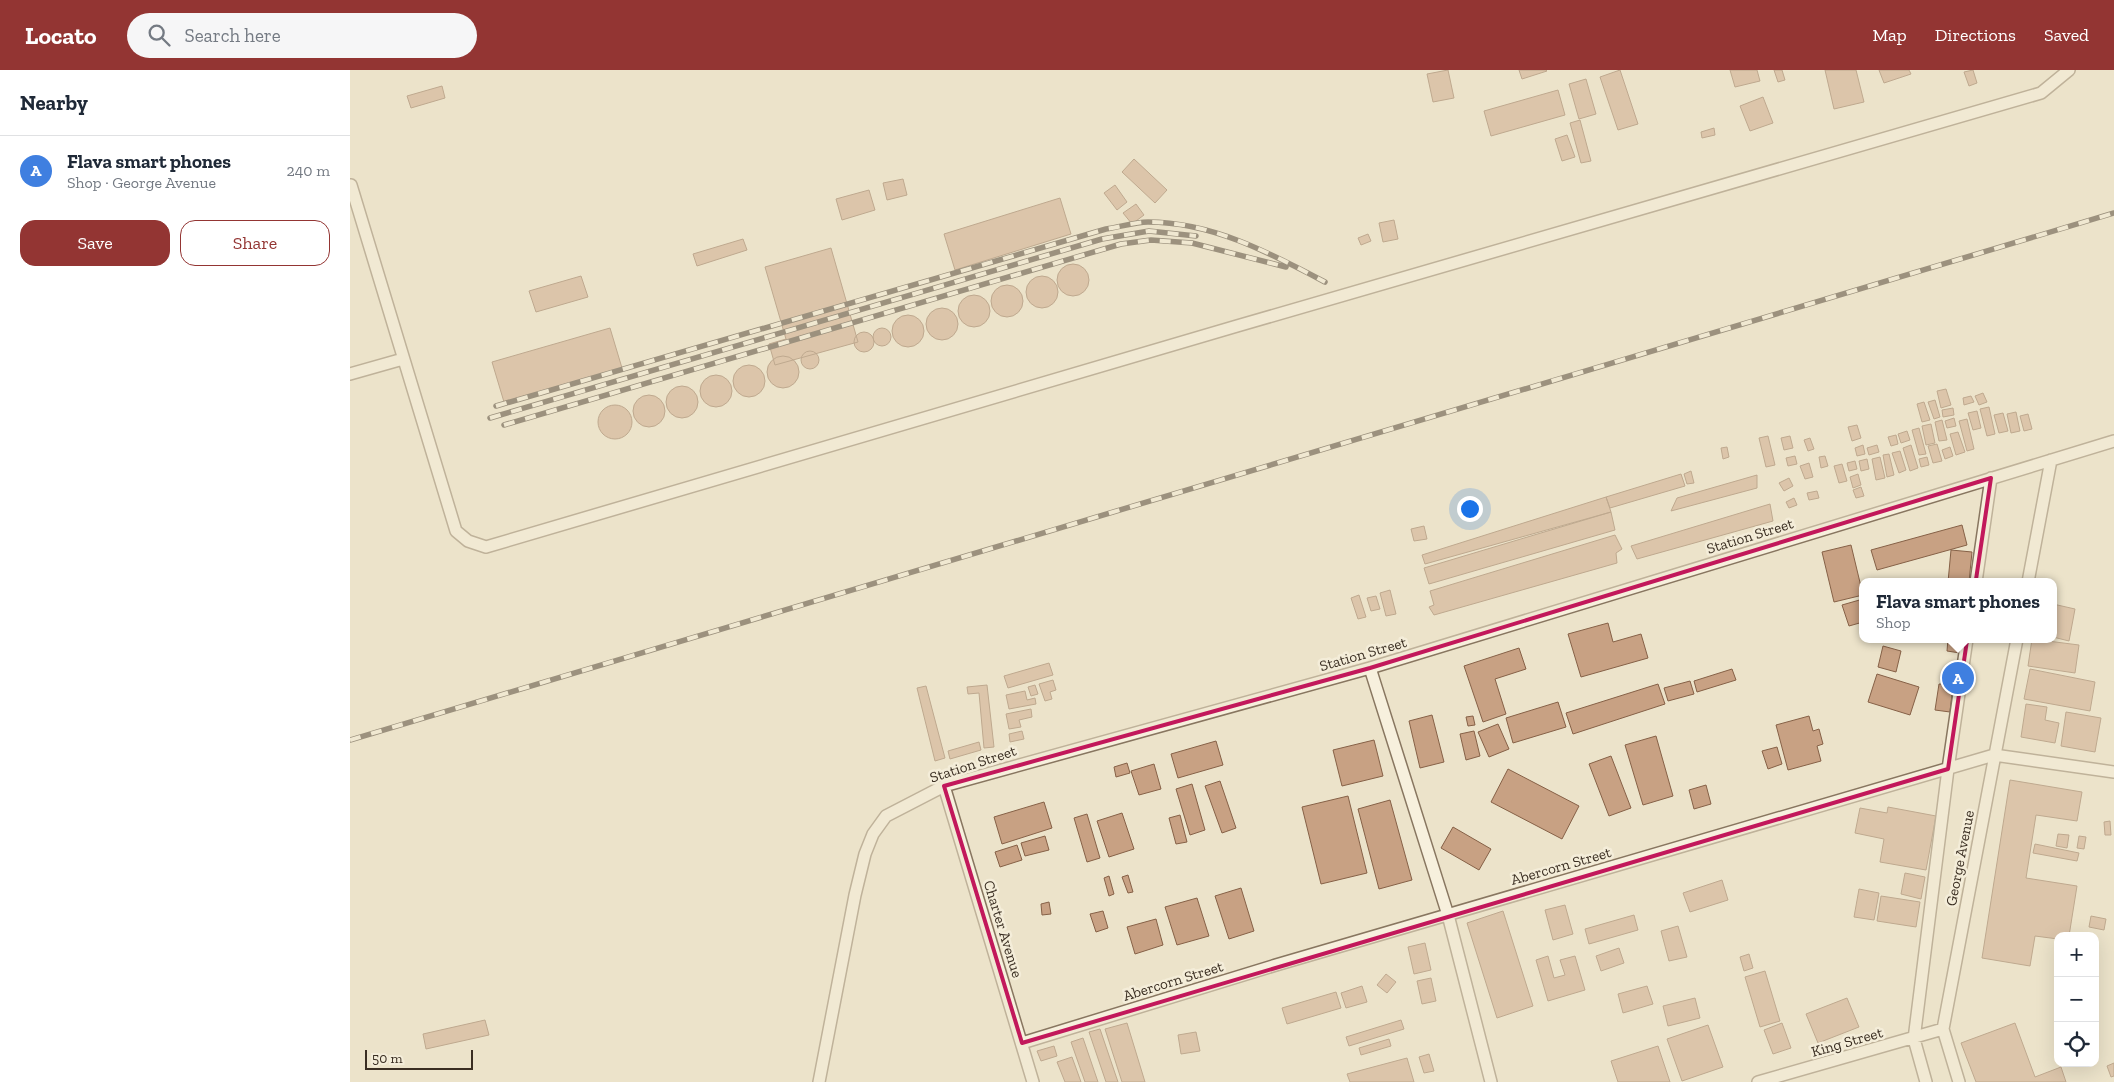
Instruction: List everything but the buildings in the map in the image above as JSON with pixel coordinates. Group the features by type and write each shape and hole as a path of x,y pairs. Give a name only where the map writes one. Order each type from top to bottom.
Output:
{"street":[{"path":"350,183 456,530 468,541 486,547 1246,323 2041,93 2069,70"},
{"path":"350,374 403,359"},
{"name":"Station Street","path":"819,1082 855,895 865,854 873,834 886,816 944,786 1370,668 2114,441"},
{"path":"2029,578 2051,460"},
{"path":"1977,578 1991,478"},
{"name":"George Avenue","path":"1926,1082 1914,1039 1948,769 1966,643"},
{"name":"George Avenue","path":"1958,1082 1943,1029 2015,643"},
{"path":"1370,668 1448,915 1491,1082"},
{"name":"Abercorn Street","path":"1022,1043 1448,915 1994,755 2114,772"},
{"name":"Charter Avenue","path":"944,786 1033,1082"},
{"name":"King Street","path":"1758,1082 1914,1039 1943,1029"}],"highlighted area":[{"path":"1991,478 1948,769 1022,1043 944,786 1370,668"}],"railway":[{"path":"350,740 2114,213"},
{"path":"496,406 1106,229 1138,223 1172,223 1218,233 1262,250 1325,282"},
{"path":"490,418 1102,239 1149,231 1196,236"},
{"path":"504,425 1121,244 1151,240 1192,243 1286,267"}],"place":[{"name":"Flava smart phones","path":"1958,678"}]}
